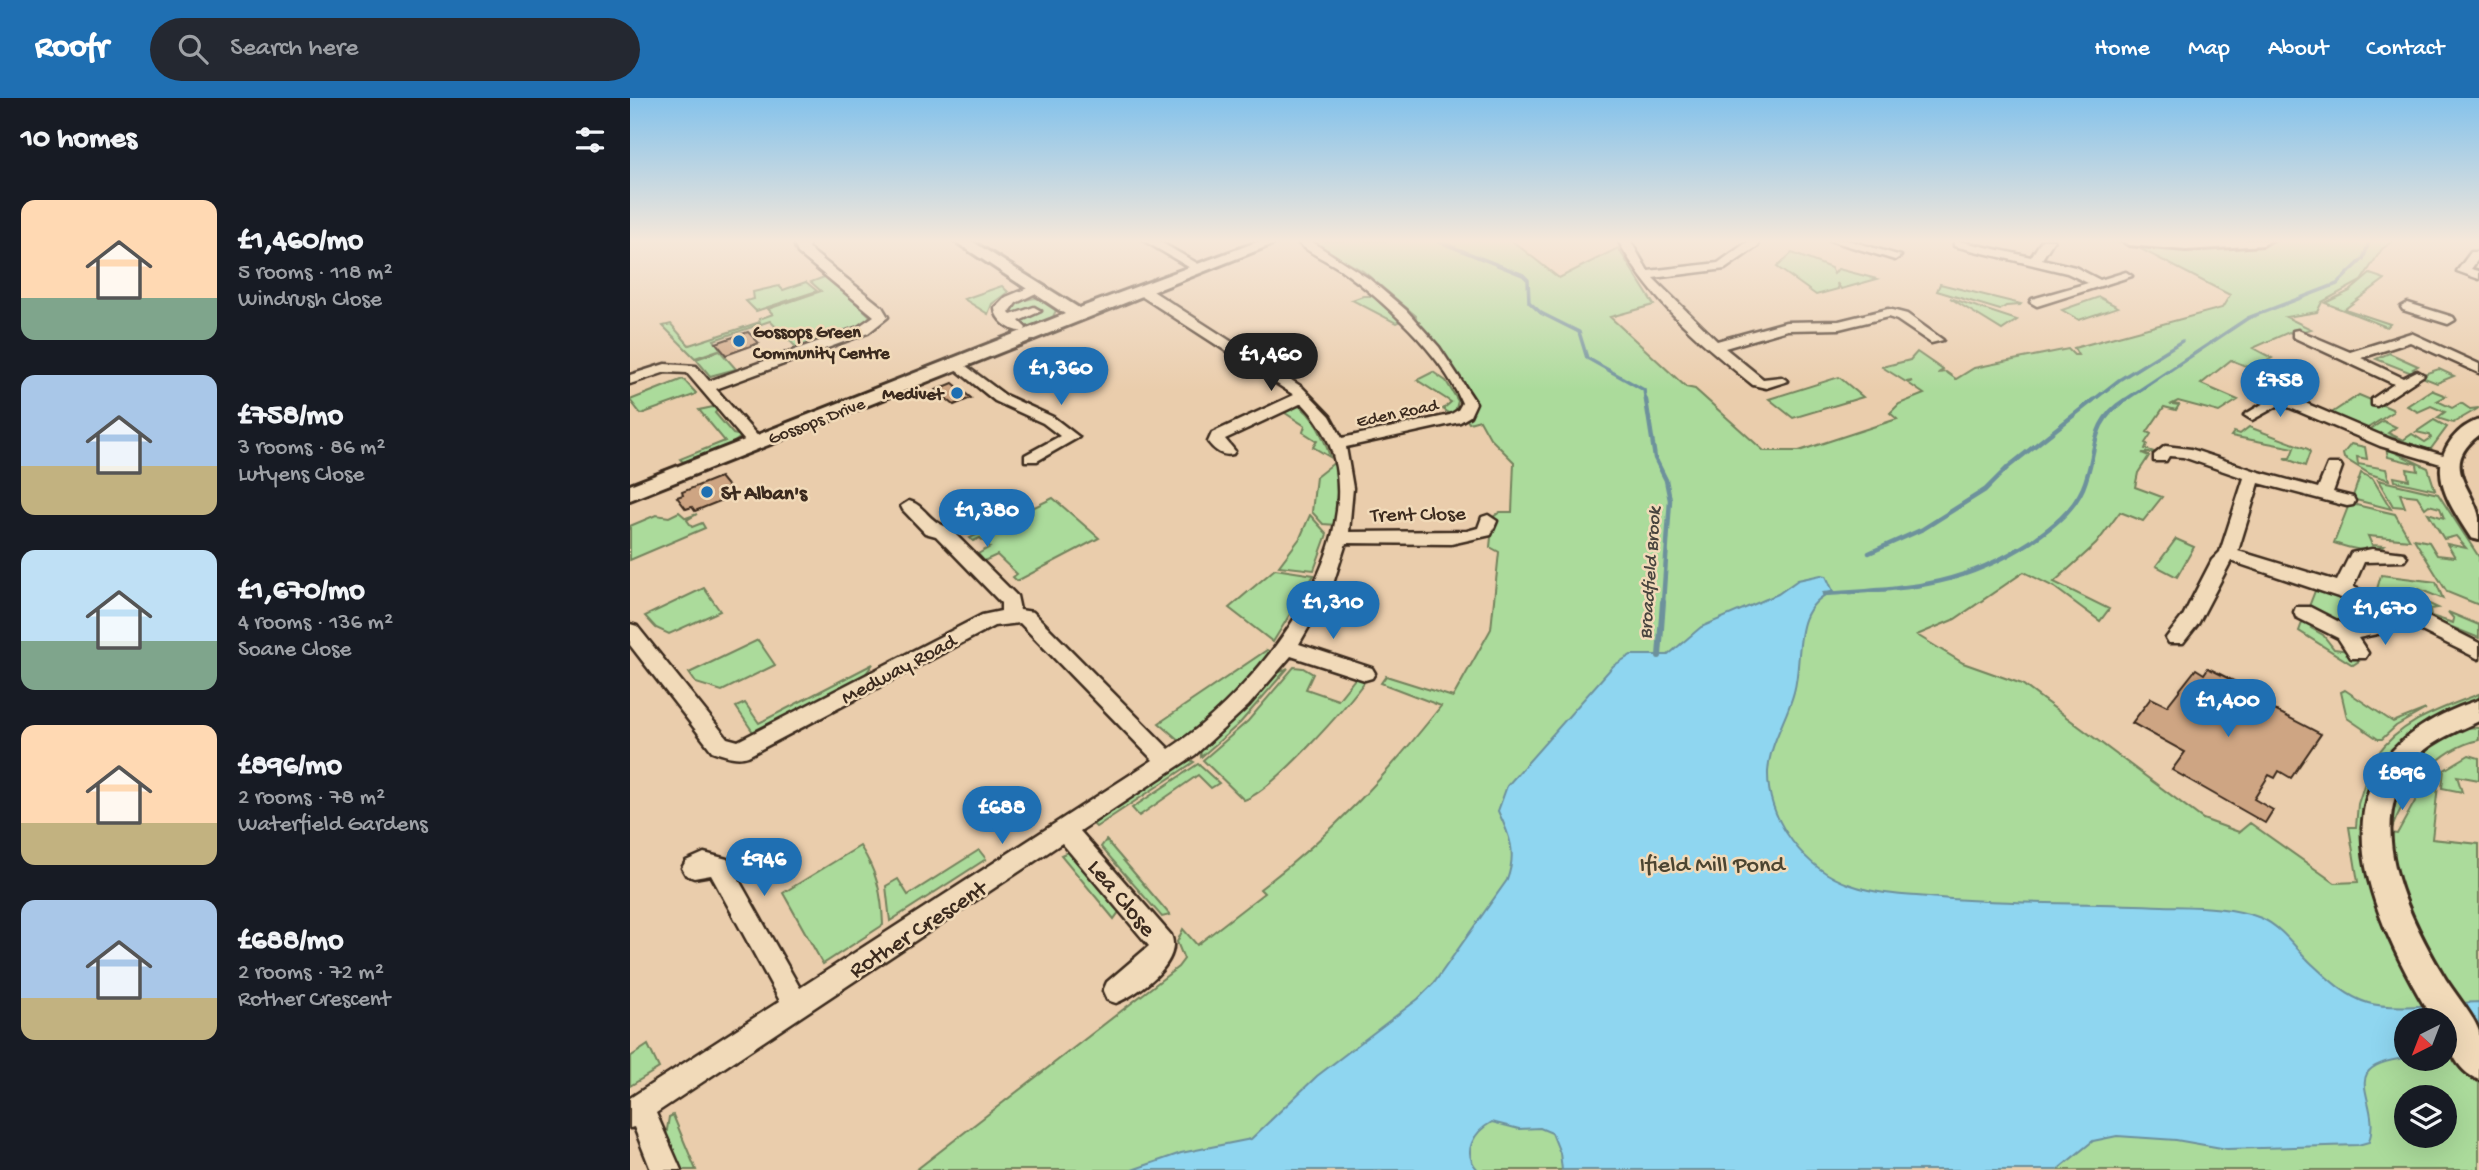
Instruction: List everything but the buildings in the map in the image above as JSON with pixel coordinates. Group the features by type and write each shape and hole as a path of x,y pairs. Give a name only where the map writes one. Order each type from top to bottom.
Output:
{"street":[{"path":"707,387 863,330 879,321 881,317 877,310 852,290"},
{"path":"1034,311 1014,324 1002,314 1004,306 1036,290"},
{"path":"1043,290 1077,314"},
{"name":"Eden Road","path":"1337,444 1455,419 1465,413 1469,403 1437,353 1409,318 1376,290"},
{"path":"1658,290 1669,306 1758,382 1766,384 1781,381"},
{"path":"2062,309 2042,301 2079,290"},
{"name":"Rother Crescent","path":"635,1111 1168,762 1241,701 1288,648 1327,582 1340,537 1346,489 1337,444 1317,410 1270,371 1143,291"},
{"name":"Gossops Drive","path":"630,493 1052,327 1077,314 1143,291"},
{"path":"2408,307 2448,320"},
{"path":"1716,346 1786,326 1839,325 1888,313 1902,317 1936,340"},
{"path":"2412,337 2412,329 2427,313"},
{"path":"2312,336 2349,357 2411,379"},
{"path":"2349,357 2412,337 2479,369"},
{"path":"958,364 1000,398 1048,420 1071,437 1031,458"},
{"path":"630,380 665,368 682,367 694,371 756,443"},
{"path":"2377,402 2411,379"},
{"path":"2252,415 2284,395 2386,443 2451,462"},
{"path":"1227,452 1216,442 1218,436 1302,397"},
{"path":"2479,426 2458,443 2451,462 2450,475 2455,496 2479,533"},
{"path":"2160,458 2165,451 2179,451 2253,476 2347,501"},
{"path":"2324,493 2334,467"},
{"path":"2176,638 2191,619 2218,564 2228,554 2253,476"},
{"path":"909,506 931,529 942,531 1001,591 1010,601 1011,615 1031,620 1168,762"},
{"name":"Trent Close","path":"1340,537 1455,537 1481,534 1488,521"},
{"path":"2228,554 2342,590 2479,652"},
{"path":"2342,590 2357,557 2398,557"},
{"path":"2345,633 2380,627 2390,610"},
{"path":"2303,612 2345,633 2358,653"},
{"name":"Medway Road","path":"630,631 720,745 740,750 982,624 1011,615"},
{"path":"1288,648 1365,673"},
{"path":"2479,711 2429,734 2405,751 2383,785 2377,809 2377,854 2385,887 2405,938 2432,989 2479,1063"},
{"name":"Lea Close","path":"1066,831 1162,943 1160,956 1116,990"},
{"path":"694,868 704,863 719,866 797,1007"},
{"path":"635,1111 666,1170"}],"green space":[{"path":"842,290 870,316 863,324 797,348 770,321 714,340 721,349 695,358 663,326 671,324 689,345 760,322 759,319 773,314 768,309 821,291"},
{"path":"990,290 1008,292 992,304 988,314 964,299"},
{"name":"Ifield Mill Pond","path":"1385,290 1645,290 1654,305 1610,317 1686,387 1695,389 1764,451 1799,451 1897,419 1890,413 1899,404 1924,394 1908,383 1912,381 1906,382 1882,367 1910,360 1917,352 1943,370 1938,373 1946,372 1956,379 1974,368 2068,349 2078,355 2074,348 2222,308 2230,295 2220,290 2344,290 2322,302 2317,312 2286,317 2311,329 2294,334 2289,332 2253,348 2272,358 2253,369 2231,360 2201,384 2238,400 2219,412 2178,401 2172,404 2179,405 2176,410 2164,407 2147,432 2151,434 2145,443 2145,449 2157,453 2142,453 2149,456 2138,473 2135,487 2162,497 2143,521 2120,512 2096,544 2054,582 2109,609 2100,621 2054,587 2024,572 1955,619 1917,635 1963,663 2022,684 2203,819 2239,832 2250,823 2335,883 2358,882 2349,827 2356,827 2358,804 2368,773 2372,783 2360,828 2387,833 2393,802 2406,773 2415,761 2439,740 2463,729 2479,728 2479,740 2449,753 2424,775 2404,803 2390,833 2397,834 2425,783 2440,768 2432,839 2479,844 2479,1170 916,1170 1178,967 1184,959 1177,942 1183,929 1197,945 1264,893 1260,889 1311,847 1356,804 1441,706 1381,683 1386,676 1453,697 1491,629 1499,552 1490,547 1493,517 1500,512 1512,512 1514,462 1490,438 1480,420 1469,423 1465,417 1474,408 1473,398 1415,321 1416,316"},
{"path":"1809,290 1834,290 1816,295"},
{"path":"1964,290 2021,304 2006,306 2000,310 1937,291"},
{"path":"2370,290 2345,309 2390,324 2387,327 2325,303 2350,291"},
{"path":"817,291 756,311 746,301 754,299 753,292"},
{"path":"1363,296 1379,296 1403,320 1396,323 1352,300"},
{"path":"2099,297 2118,307 2079,320 2062,310"},
{"path":"1950,298 2017,320 2002,330"},
{"path":"1045,299 1057,308 1052,319 1030,327 1019,320 1040,311 1009,313 1015,302"},
{"path":"720,351 736,369 710,376 696,359"},
{"path":"2389,353 2418,366 2413,369 2424,374 2439,369 2454,376 2437,383 2376,359"},
{"path":"1433,372 1446,381 1458,401 1455,412 1451,414 1443,409 1451,402 1417,380"},
{"path":"1839,377 1863,397 1793,418 1769,399"},
{"path":"683,379 696,393 694,395 641,414 630,400"},
{"path":"2431,390 2446,396 2437,401 2452,408 2461,403 2470,409 2479,408 2453,423 2437,418 2445,412 2431,406 2418,412 2407,406"},
{"path":"2359,395 2392,409 2393,412 2366,429 2330,414"},
{"path":"1297,405 1313,420 1330,457 1313,447 1317,441 1303,432 1305,426 1282,411"},
{"path":"719,408 715,413 733,434 742,436 732,444 683,462 680,459 725,441 699,410"},
{"path":"2434,420 2447,427 2430,450 2369,430 2383,421 2396,427 2388,433 2403,440 2412,434 2425,442 2431,438 2430,435 2416,432"},
{"path":"2249,427 2308,449 2310,452 2305,466 2284,458 2290,458 2294,448 2231,436 2234,432 2240,434"},
{"path":"2351,444 2365,447 2367,459 2357,457 2358,464 2386,469 2389,480 2370,474 2344,458 2343,454"},
{"path":"2386,448 2428,468 2435,490 2395,481 2394,477 2409,480 2407,469 2418,471 2417,464 2388,457"},
{"path":"1335,462 1340,494 1336,525 1323,524 1312,512 1316,477"},
{"path":"2361,473 2373,479 2391,509 2352,499"},
{"path":"2378,480 2438,494 2479,557 2479,605 2447,592 2414,539 2429,542 2437,555 2455,557 2447,544 2466,548 2456,536 2444,539 2428,513 2444,518 2440,508 2429,505 2425,508 2417,496 2400,494 2405,507 2393,506"},
{"path":"1053,498 1099,538 1017,581 1013,577 1017,574 997,555 984,561 978,554 990,547 980,538 973,541 970,538"},
{"path":"2356,505 2395,514 2410,540 2368,536 2372,545 2384,546 2366,550 2334,543 2348,507"},
{"path":"679,512 686,518 697,514 687,520 692,527 702,523 705,528 630,560 630,526 656,515 669,517"},
{"path":"1310,515 1327,534 1314,570 1279,566 1300,538"},
{"path":"2176,539 2194,547 2177,577 2156,566"},
{"path":"1275,569 1314,575 1273,642 1229,608"},
{"path":"2381,575 2436,582 2443,599 2419,589 2414,597 2438,608 2430,609 2431,616 2453,623 2454,619 2448,612 2479,625 2479,638 2375,596"},
{"path":"704,588 720,611 669,634 656,628 645,616"},
{"path":"2320,590 2359,605 2375,616 2374,622 2354,626 2308,609 2315,591"},
{"path":"2304,617 2315,622 2311,628 2323,635 2334,649 2349,651 2359,661 2353,665 2299,631"},
{"path":"758,640 775,665 722,691 696,683 689,673"},
{"path":"1267,650 1274,654 1257,674 1181,742 1159,723"},
{"path":"873,664 861,680 755,735 736,707 745,703 759,723"},
{"path":"1294,667 1303,668 1313,674 1306,689 1338,700 1358,675 1368,677 1328,726 1291,764 1257,793 1244,800 1203,760 1248,721"},
{"path":"1288,668 1240,723 1201,757 1200,748 1276,674"},
{"path":"2345,690 2393,722 2426,709 2396,726 2382,739 2378,739 2347,718 2341,692"},
{"path":"2479,694 2479,700 2422,724 2385,756 2376,756 2409,725"},
{"path":"2469,755 2479,758 2479,780 2457,776 2462,792 2442,788 2444,770"},
{"path":"1187,758 1194,762 1096,827 1093,824"},
{"path":"1198,764 1219,783 1211,788 1198,775 1139,816 1132,808"},
{"path":"1106,840 1170,915 1162,917 1101,847"},
{"path":"860,846 878,884 883,925 823,964 783,893"},
{"path":"979,850 986,859 890,921 886,886 898,879 908,895"},
{"path":"1068,852 1119,912 1114,919 1061,855"},
{"path":"648,1045 659,1068 630,1086 630,1057"},
{"path":"673,1115 696,1170 680,1170 666,1136 669,1117"}],"water":[{"path":"1826,576 1833,591 1819,599 1804,621 1794,692 1769,762 1769,790 1774,808 1792,841 1819,868 1851,885 1899,895 1987,901 2200,907 2249,914 2275,927 2325,976 2360,1000 2392,1006 2479,1002 2479,1053 2457,1054 2457,1008 2394,1008 2394,1060 2371,1069 2365,1077 2372,1126 2369,1142 2358,1145 2227,1149 2176,1140 2117,1136 2093,1141 2057,1170 1562,1170 1560,1153 1552,1133 1540,1128 1519,1129 1492,1122 1480,1131 1472,1143 1470,1156 1478,1170 1132,1170 1181,1153 1251,1139 1317,1076 1418,999 1434,983 1507,880 1512,861 1511,845 1498,811 1507,786 1613,666 1631,655 1668,655 1701,627 1778,594 1798,580"}],"waterway":[{"name":"Broadfield Brook","path":"1528,290 1529,302 1541,313 1579,332 1587,358 1644,390 1646,402"},
{"path":"2125,400 2248,318 2321,290"},
{"path":"2091,402 2119,380 2182,341"},
{"name":"Broadfield Brook","path":"1646,400 1655,458 1666,480 1670,500 1663,603"},
{"path":"1869,553 1923,529 1985,490 2008,467 2093,400"},
{"path":"1824,594 1907,587 1956,577 2006,557 2032,541 2074,504 2088,475 2099,429 2113,409 2125,400"},
{"name":"Broadfield Brook","path":"1659,656 1663,602"}],"place":[{"name":"Gossops Green Community Centre","path":"739,341"},
{"name":"Medivet","path":"957,393"},
{"name":"St Alban's","path":"707,492"}]}
